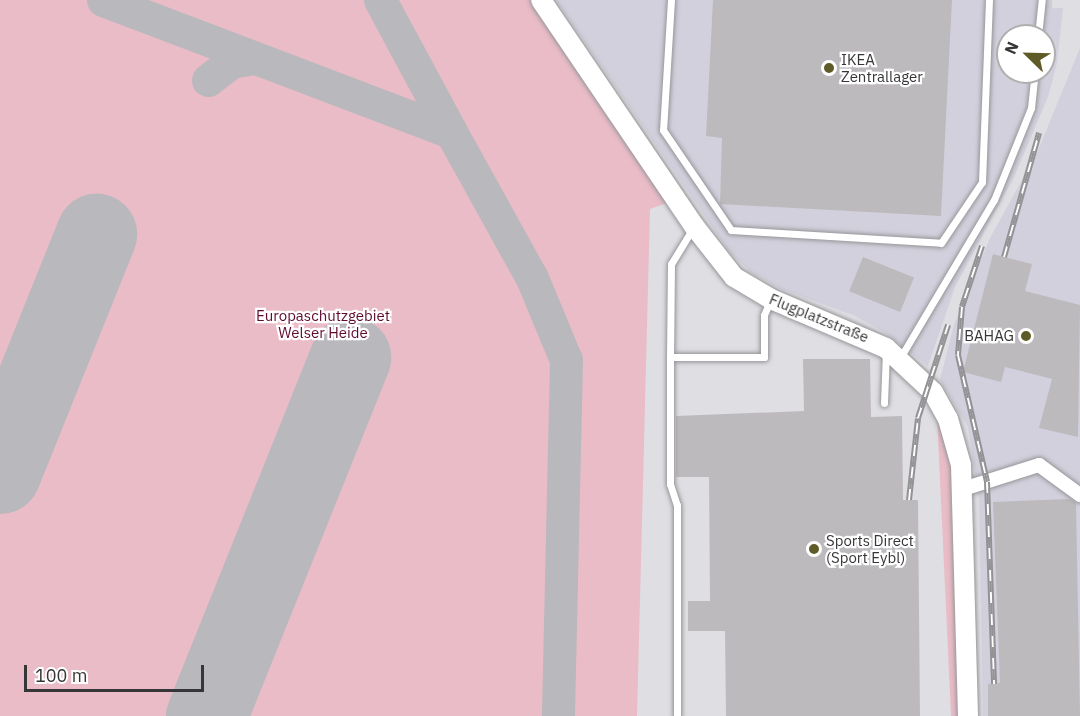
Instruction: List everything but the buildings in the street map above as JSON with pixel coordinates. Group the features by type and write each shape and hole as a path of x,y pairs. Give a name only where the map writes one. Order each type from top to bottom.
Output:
{"street":[{"name":"Flugplatzstraße","path":"541,0 694,226 734,277 771,299 893,353 933,392 956,441 963,489 969,716"},
{"path":"963,489 1039,465 1080,495"}],"lane":[{"path":"671,0 663,130 731,230 941,243 982,182 990,0"},
{"path":"1039,24 1042,0"},
{"path":"884,403 893,353 994,200 1031,108 1034,84"},
{"path":"677,716 677,505 670,483 671,264 694,226"},
{"path":"670,357 764,357 764,315 771,299"}],"shaded area":[{"path":"556,0 1052,0 1052,8 1063,8 1056,67 1056,24 996,24 996,84 1051,84 1014,177 955,287 928,366 884,332 853,315 781,289 750,272 729,251"},
{"path":"1080,48 1080,716 983,716 979,498 968,427 940,380 954,325 990,238 1037,153"}],"green space":[{"name":"Europaschutzgebiet Welser Heide","path":"0,0 532,0 672,201 650,209 637,716 0,716"},
{"path":"937,415 956,471 962,716 951,716"}],"taxiway":[{"path":"103,0 451,132 532,278 566,360 558,716"},
{"path":"380,0 451,132"},
{"path":"208,80 231,62 253,58"}],"runway":[{"path":"0,473 96,234"},
{"path":"206,716 350,357"}],"railway":[{"path":"1004,257 1039,133"},
{"path":"982,246 962,307 958,355 987,482 994,684"},
{"path":"909,500 918,418 948,325"}],"place":[{"name":"IKEA Zentrallager","path":"829,68"},
{"name":"BAHAG","path":"1026,336"},
{"name":"Sports Direct (Sport Eybl)","path":"814,549"}]}
